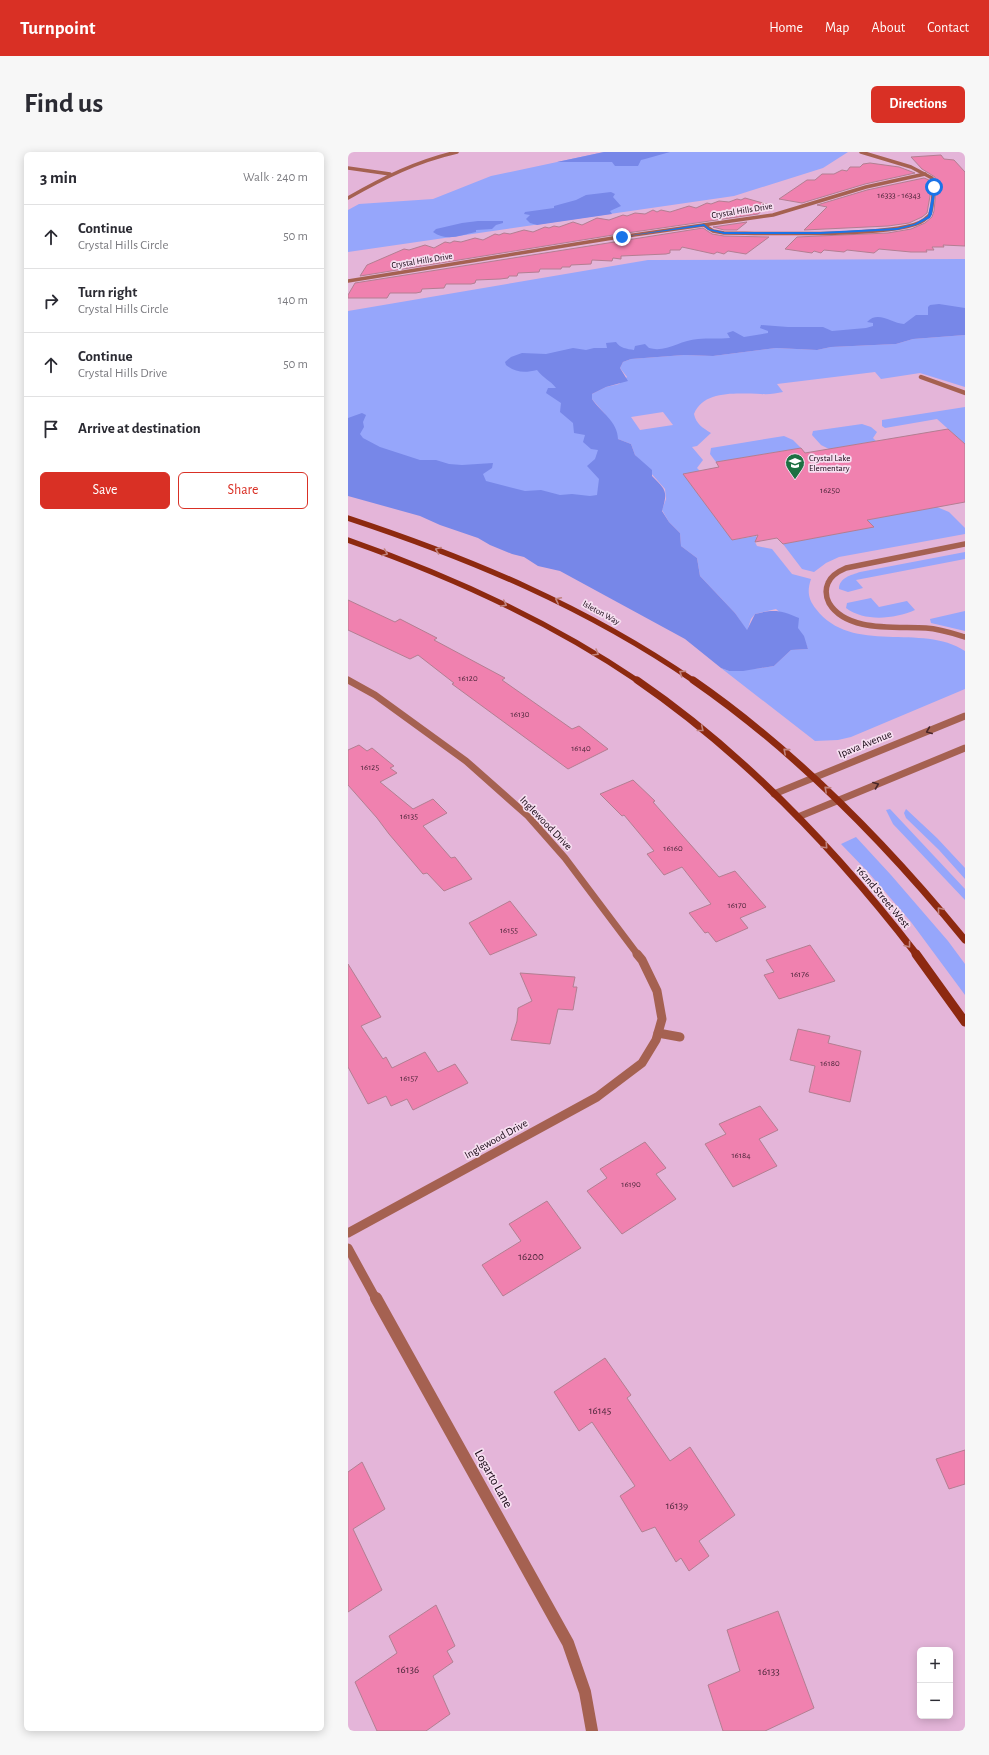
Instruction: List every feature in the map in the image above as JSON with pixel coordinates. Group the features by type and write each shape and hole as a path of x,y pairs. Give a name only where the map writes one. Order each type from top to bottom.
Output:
{"main road":[{"name":"Isleton Way","path":"348,518 393,532 468,561 552,597 613,629 656,655 738,713 781,747 815,777"},
{"path":"348,540 448,579 528,616 571,638 607,659 667,702 724,748 774,794"},
{"path":"815,777 840,800 916,882 965,940"},
{"name":"162nd Street West","path":"774,794 824,845 896,928 965,1022"}],"street":[{"path":"348,198 390,174 421,161 457,152"},
{"path":"704,225 709,229 724,233 820,233 882,231 903,228 920,223 930,214 934,183 932,178 911,167 861,152"},
{"path":"348,168 390,174"},
{"name":"Crystal Hills Drive","path":"348,281 605,239 786,212 866,187 925,174"},
{"path":"921,377 965,393"},
{"path":"965,544 846,568 830,577 826,586 826,593 827,600 834,609 841,615 859,623 870,626 928,628 965,637"},
{"name":"Inglewood Drive","path":"348,680 375,695 466,762 528,816 565,858 642,960 650,973 657,991 662,1019 656,1040 642,1063 597,1097 348,1233"},
{"name":"Ipava Avenue","path":"774,794 965,716"},
{"path":"798,817 965,748"},
{"path":"658,1033 680,1037"},
{"name":"Logarto Lane","path":"348,1248 568,1643 585,1692 592,1731"}],"shaded area":[{"path":"604,152 848,152 823,168 734,196 348,252 348,210 359,204 433,199 491,176"},
{"path":"604,152 670,152 641,160 638,166 615,166 612,162 557,162"},
{"path":"611,192 615,194 613,197 621,206 610,211 612,214 537,225 530,223 526,219 530,215 524,214 525,212 554,208 554,206 576,200 586,195"},
{"path":"478,221 503,221 503,223 496,225 492,229 476,230 476,232 454,237 444,237 433,232 436,229"},
{"path":"965,259 965,330 545,359 704,600 558,569 471,531 348,491 348,311 648,260"},
{"path":"939,304 965,308 965,335 913,339 896,344 831,347 817,350 776,348 713,356 684,355 631,359 623,362 620,368 628,381 606,387 592,394 592,399 615,427 618,439 631,444 635,455 652,470 652,476 663,488 665,499 662,511 669,522 680,533 681,546 697,558 700,576 735,613 747,630 755,614 762,612 777,611 799,618 798,628 804,636 808,649 791,650 774,666 743,671 729,671 721,668 685,639 560,571 538,566 524,557 512,554 490,545 478,538 440,525 420,516 348,496 348,418 362,413 366,415 363,422 364,427 360,434 363,438 380,447 420,460 436,460 449,464 462,465 493,463 492,468 483,474 486,481 525,491 541,490 560,495 597,495 599,479 587,466 595,459 598,450 591,449 583,442 585,435 574,433 573,423 560,412 561,403 546,393 548,388 556,388 537,370 521,372 513,370 506,365 505,362 511,357 522,353 546,354 573,348 586,350 594,348 607,348 606,343 616,342 622,347 631,350 634,350 635,346 645,344 649,348 661,349 691,340 730,338 727,333 733,331 744,337 768,333 768,331 760,328 761,325 823,327 832,331 873,326 873,323 867,322 876,317 885,318 904,324 916,315 928,315 928,307 930,305"},
{"path":"965,335 965,387 920,373 881,379 875,372 777,384 783,392 772,394 733,394 714,397 706,400 699,406 694,414 698,423 711,433 697,446 692,447 703,460 697,468 700,471 708,472 732,540 756,536 757,538 755,542 757,546 772,549 792,574 811,579 809,591 811,602 816,609 831,623 848,631 868,635 929,639 948,643 965,651 965,689 851,737 838,740 815,741 721,668 729,671 774,666 791,650 808,649 799,631 776,609 755,614 751,619 747,631 735,613 700,576 697,558 681,546 680,533 669,522 662,510 666,499 665,489 635,455 631,444 618,439 605,414 592,399 592,394 606,387 619,384 627,377 620,368 623,362 631,359 684,355 713,356 776,348 817,350 831,347 896,344 913,339","holes":["663,412 673,425 640,430 631,417"]},
{"path":"965,407 965,444 937,419 885,428 882,426 882,420"},
{"path":"862,424 871,427 877,432 873,438 876,441 829,449 821,445 812,435 813,431"},
{"path":"784,436 793,440 801,448 716,462 710,454 711,448"},
{"path":"937,507 949,512 965,528 965,534 839,557 826,563 814,572 802,569 783,544 873,527 867,520"},
{"path":"965,552 965,559 856,580 863,588 848,592 839,589 843,580 860,572"},
{"path":"871,598 879,607 907,601 915,610 880,618 862,615 846,608 847,603"},
{"path":"965,611 965,631 931,623 930,619"},
{"path":"890,809 965,889 965,900 893,824 886,810"},
{"path":"906,809 937,838 965,868 965,879 939,850 906,818 904,813"},
{"path":"856,837 948,941 965,964 965,995 911,922 868,872 841,844"}],"building":[{"path":"941,155 944,159 954,160 965,172 965,246 943,245 944,247 932,247 934,250 926,250 927,252 879,249 874,253 847,250 844,252 824,250 821,253 814,251 812,253 785,249 797,237 888,233 911,229 925,223 932,217 934,211 936,191 935,177 922,169 911,157"},
{"path":"870,163 899,167 915,173 865,184 802,203 779,199 807,180 815,180 822,174 834,174 842,170 847,171 850,167 860,167 863,164"},
{"path":"924,178 929,180 930,196 927,213 909,223 888,226 804,230 827,207 817,205 867,190"},
{"path":"745,198 770,205 758,214 613,235 360,276 367,265 404,249 409,250 425,245 434,248 445,242 461,242 475,238 483,240 495,234 510,234 524,230 533,232 545,227 559,227 573,222 582,225 597,218 609,220 635,213 645,214 653,210 657,212 661,210 670,212 689,206 696,208 707,203 711,204 719,201 729,202"},
{"path":"747,222 737,230 724,230 713,227"},
{"path":"703,228 712,234 724,236 769,237 746,254 728,251 724,254 717,252 714,254 682,247 680,250 670,250 670,253 666,254 621,256 621,259 613,258 612,261 592,260 591,264 571,265 570,267 562,267 561,269 540,269 539,272 518,273 517,276 509,276 508,278 476,280 475,283 471,284 446,284 444,288 422,289 421,292 416,293 390,293 387,298 348,298 348,295 355,283"},
{"path":"948,429 965,444 965,502 867,520 874,527 783,544 777,538 755,542 758,535 732,540 683,474 719,467 716,462 801,448 805,453"},
{"path":"348,600 395,622 400,619 437,638 434,640 505,678 502,680 572,729 579,726 608,749 568,769 452,684 454,683 418,655 410,659 348,630"},
{"path":"359,745 367,751 372,748 394,766 390,768 397,773 380,782 413,809 433,799 447,813 423,826 451,858 455,857 472,879 444,891 427,873 423,874 389,834 348,785 348,750"},
{"path":"633,780 655,801 653,802 719,877 735,871 766,907 740,918 748,928 716,942 708,932 705,933 689,913 711,904 682,867 664,875 647,854 654,851 624,815 622,816 600,794"},
{"path":"510,901 537,935 490,955 469,923"},
{"path":"810,945 835,981 779,999 764,975 774,972 766,960"},
{"path":"348,964 381,1017 361,1026 383,1059 386,1057 392,1068 425,1052 438,1072 455,1064 468,1083 413,1110 407,1099 391,1106 386,1096 368,1104 348,1067"},
{"path":"520,973 575,977 573,987 577,987 573,1010 558,1009 550,1044 511,1040 517,1021 518,1008 532,1001"},
{"path":"798,1029 830,1036 828,1043 861,1051 850,1102 809,1092 815,1066 790,1060"},
{"path":"760,1106 778,1130 759,1139 777,1166 733,1187 705,1144 726,1134 719,1124"},
{"path":"645,1142 666,1168 656,1174 676,1199 622,1234 587,1191 607,1178 600,1169"},
{"path":"547,1201 581,1248 503,1296 482,1265 521,1241 509,1224"},
{"path":"605,1358 631,1395 627,1398 670,1461 690,1447 735,1515 699,1541 709,1556 689,1571 681,1558 676,1562 655,1527 642,1532 620,1496 635,1486 592,1422 579,1431 554,1392"},
{"path":"965,1450 965,1484 949,1489 936,1459"},
{"path":"362,1462 385,1509 353,1529 382,1590 348,1612 348,1472"},
{"path":"436,1605 455,1646 447,1651 453,1662 433,1676 450,1714 426,1731 377,1731 355,1682 397,1653 389,1636"},
{"path":"778,1611 814,1708 765,1731 723,1731 708,1685 740,1671 727,1630"}],"place":[{"name":"Crystal Lake Elementary","path":"795,480"}],"route":[{"path":"622,237 704,225 718,233 820,233 882,231 897,229 915,225 929,217 934,187"}]}
